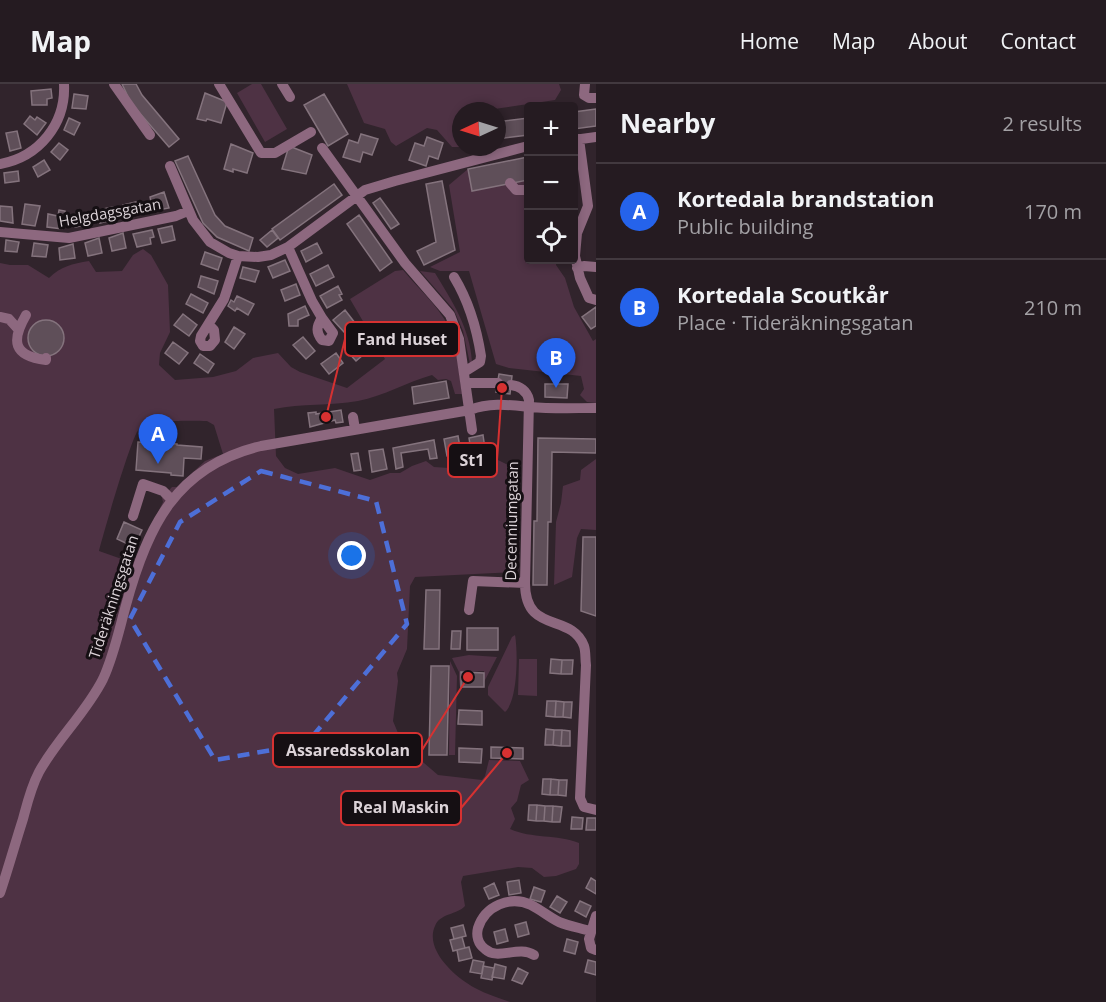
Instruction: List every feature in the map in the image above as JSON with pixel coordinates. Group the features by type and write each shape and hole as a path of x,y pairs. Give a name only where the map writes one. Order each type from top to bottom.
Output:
{"street":[{"path":"0,164 17,160 41,145 50,135 62,108 64,84"},
{"path":"114,84 150,135"},
{"path":"219,84 261,153 272,154 311,132"},
{"path":"282,84 290,97"},
{"path":"585,84 584,95 596,98"},
{"path":"578,139 596,137"},
{"path":"170,166 188,211 197,228 210,242 238,256 263,257 288,247 356,195 379,185 524,147"},
{"path":"322,148 405,262 450,315 456,327 472,430"},
{"path":"577,156 579,179 588,206 575,244 577,268 589,298 596,300"},
{"path":"510,183 516,190 524,190"},
{"name":"Helgdagsgatan","path":"0,232 69,238 176,216 188,211"},
{"path":"288,247 322,318"},
{"path":"208,325 224,300 238,256"},
{"path":"577,268 596,267"},
{"path":"454,277 467,305 481,356 480,362 465,377"},
{"path":"26,315 15,337 19,348 33,358 46,360 46,358"},
{"path":"0,317 9,319 18,329"},
{"path":"465,377 498,383"},
{"path":"511,385 517,386 528,394 530,407"},
{"name":"Tideräkningsgatan","path":"0,893 38,774 81,715 101,681 115,645 141,555 158,520 172,500 205,469 237,452 261,446 470,410 480,406 507,404 530,407 596,408"},
{"path":"404,407 407,420"},
{"name":"Decenniumgatan","path":"530,407 525,583 527,601 540,618 571,630 579,638 584,648 586,665 580,798 584,807 596,810"},
{"path":"353,417 355,429"},
{"path":"134,516 143,484 153,486 172,500"},
{"path":"469,610 473,581 525,583"},
{"path":"534,955 519,950 495,953 485,950 478,941 477,932 486,914 504,903 520,902 530,904 561,923 591,931"},
{"path":"596,916 589,944 596,950"}],"highlighted area":[{"path":"261,471 376,501 407,624 306,744 215,760 130,619 180,522"}],"shaded area":[{"path":"252,84 261,84 287,129 265,142 237,93"},
{"path":"347,84 559,84 561,90 555,100 524,102 524,105 506,107 506,102 452,102 452,147 437,130 427,128 396,146 391,142 385,129 364,123"},
{"path":"468,169 473,191 524,181 524,264 556,264 565,278 574,307 593,341 596,339 596,403 587,402 580,395 584,389 581,376 509,368 496,364 469,271 440,271 430,267 460,252 449,185"},
{"path":"143,249 151,255 168,285 170,332 160,353 159,365 175,380 213,377 236,371 253,358 278,353 291,367 300,372 347,388 385,359 350,299 395,271 403,270 448,325 456,349 462,394 455,394 451,381 438,380 432,375 358,401 274,409 276,456 285,468 298,474 335,468 370,480 390,473 400,473 426,461 434,467 464,469 479,466 492,457 510,466 516,483 514,572 415,577 410,586 407,649 397,673 393,721 403,745 438,775 482,780 489,760 520,761 529,780 521,785 517,801 511,808 515,819 510,829 579,843 579,864 576,869 556,876 544,877 532,868 518,867 463,876 461,882 465,906 445,916 435,926 434,944 438,954 451,970 475,988 510,1002 0,1002 0,263 28,265 49,278 67,266 89,261 96,272 122,271 133,255","holes":["172,421 207,421 214,425 223,454 205,461 177,487 172,487 162,498 163,502 133,563 99,551 124,467 139,429"]},
{"path":"420,271 435,273 454,304 468,338 472,362 470,364 463,331 454,310"},
{"path":"596,459 596,530 581,529 577,538 572,577 554,585 556,522 563,486 580,480 581,470"},
{"path":"515,635 517,663 515,687 505,712 488,695 488,687"},
{"path":"469,655 497,657 484,682 484,671 461,672 459,687 459,672 452,658"},
{"path":"519,659 537,659 537,696 518,695"},
{"path":"450,661 457,676 455,755 449,755"}],"building":[{"path":"122,84 136,84 142,95 179,139 169,147 131,103"},
{"path":"51,89 52,98 47,99 47,105 32,105 31,91"},
{"path":"205,93 227,102 221,123 197,119"},
{"path":"74,94 88,96 86,109 72,108"},
{"path":"324,94 348,134 328,146 304,105"},
{"path":"596,109 596,126 578,128 578,111"},
{"path":"30,116 35,120 37,117 46,123 37,135 24,124"},
{"path":"69,118 80,123 74,135 64,130"},
{"path":"524,119 524,136 506,138 506,121"},
{"path":"17,131 21,148 10,151 6,133"},
{"path":"361,134 378,139 372,155 363,152 360,162 343,157 349,140 358,143"},
{"path":"427,137 443,143 438,159 429,156 426,166 409,160 415,143 424,146"},
{"path":"59,143 68,150 60,160 51,152"},
{"path":"231,144 253,153 247,173 224,169"},
{"path":"289,146 312,155 306,174 282,169"},
{"path":"188,156 215,215 225,226 253,238 249,251 217,237 203,223 175,161"},
{"path":"524,158 524,181 472,191 468,169"},
{"path":"44,160 50,170 38,177 33,167"},
{"path":"18,171 19,181 5,183 4,173"},
{"path":"442,181 455,250 424,265 417,251 436,242 426,184"},
{"path":"334,184 342,195 280,240 272,229"},
{"path":"164,192 169,208 153,211 150,197"},
{"path":"380,198 399,224 391,229 373,203"},
{"path":"136,202 139,214 125,217 123,205"},
{"path":"25,204 40,206 35,226 22,224"},
{"path":"0,206 12,207 13,223 0,221"},
{"path":"113,207 116,219 100,223 98,210"},
{"path":"59,210 65,211 62,229 47,227 48,214 58,216"},
{"path":"88,212 90,224 75,227 72,215"},
{"path":"359,215 392,262 380,271 347,224"},
{"path":"172,226 175,240 162,243 158,229"},
{"path":"152,230 154,237 150,238 151,244 137,247 133,234"},
{"path":"272,230 278,238 267,247 260,240"},
{"path":"123,233 126,248 112,251 109,238"},
{"path":"99,238 102,253 88,256 85,243"},
{"path":"6,240 19,242 17,252 5,251"},
{"path":"34,243 48,245 46,257 32,256"},
{"path":"317,243 322,253 306,262 301,251"},
{"path":"73,244 75,258 60,260 59,248"},
{"path":"205,252 222,258 218,270 201,264"},
{"path":"285,260 290,271 273,278 268,267"},
{"path":"328,265 334,277 316,286 310,274"},
{"path":"243,267 259,271 255,282 240,278"},
{"path":"201,276 218,281 214,294 198,287"},
{"path":"296,284 300,295 285,301 281,290"},
{"path":"338,286 342,300 327,308 320,296"},
{"path":"191,294 208,303 203,313 186,304"},
{"path":"237,296 254,304 248,315 237,308 235,311 228,306"},
{"path":"305,306 309,315 298,320 298,326 289,326 288,314"},
{"path":"596,307 596,326 591,329 582,317"},
{"path":"345,310 355,323 344,332 333,320"},
{"path":"183,314 197,325 189,336 174,325"},
{"path":"46,320 59,325 64,338 59,351 46,356 33,351 28,338 33,325"},
{"path":"234,327 245,334 234,349 225,342"},
{"path":"303,337 315,351 306,359 293,345"},
{"path":"361,339 370,349 356,361 347,351"},
{"path":"173,342 188,353 179,364 165,353"},
{"path":"336,353 343,363 329,374 321,364"},
{"path":"200,354 214,364 208,373 194,363"},
{"path":"499,374 512,376 510,394 496,392"},
{"path":"446,381 449,398 414,404 412,387"},
{"path":"545,384 568,384 567,398 545,397"},
{"path":"341,410 343,422 336,423 335,420 310,427 308,413"},
{"path":"483,435 485,449 478,450 480,461 473,462 469,438"},
{"path":"458,436 463,464 456,465 454,455 447,456 444,439"},
{"path":"538,438 596,439 596,453 552,452 547,585 533,585 534,521 537,521"},
{"path":"434,440 437,458 430,459 428,449 401,453 403,467 396,469 393,448"},
{"path":"138,442 202,447 201,459 184,458 183,476 136,470"},
{"path":"383,449 387,469 372,472 369,451"},
{"path":"358,453 361,470 354,471 351,454"},
{"path":"124,522 142,530 134,547 117,539"},
{"path":"583,537 596,537 596,616 581,611"},
{"path":"426,590 440,590 439,649 424,649"},
{"path":"467,628 498,628 498,650 467,650"},
{"path":"452,631 461,631 460,649 451,649"},
{"path":"551,659 562,660 561,674 550,673"},
{"path":"562,660 573,660 572,674 561,674"},
{"path":"431,666 449,666 447,755 429,755"},
{"path":"461,672 484,673 484,687 461,687"},
{"path":"547,701 556,701 555,717 546,716"},
{"path":"556,701 564,702 563,717 555,717"},
{"path":"564,702 572,702 571,718 563,717"},
{"path":"459,710 482,711 482,725 458,724"},
{"path":"546,729 554,730 553,745 545,745"},
{"path":"554,730 562,730 561,746 553,745"},
{"path":"562,730 570,731 570,746 561,746"},
{"path":"491,747 523,748 523,759 491,758"},
{"path":"459,748 482,749 481,763 459,762"},
{"path":"543,779 551,779 550,795 542,794"},
{"path":"551,779 559,780 558,795 550,795"},
{"path":"559,780 567,780 566,796 558,795"},
{"path":"529,805 537,805 536,821 528,820"},
{"path":"537,805 545,806 544,821 536,821"},
{"path":"545,806 553,806 552,822 544,821"},
{"path":"553,806 562,807 560,822 552,822"},
{"path":"572,817 583,818 582,829 571,829"},
{"path":"587,818 596,818 596,830 586,830"},
{"path":"591,878 596,881 596,894 586,888"},
{"path":"519,880 521,893 509,895 507,882"},
{"path":"494,883 499,895 489,899 484,888"},
{"path":"534,887 545,891 541,902 530,899"},
{"path":"557,896 567,902 560,913 550,907"},
{"path":"580,901 591,906 586,917 575,911"},
{"path":"526,922 529,934 518,937 515,925"},
{"path":"463,925 466,936 454,939 451,928"},
{"path":"505,929 508,941 497,944 494,932"},
{"path":"462,937 465,948 453,951 450,940"},
{"path":"567,939 578,942 575,954 564,951"},
{"path":"469,947 472,958 459,961 457,950"},
{"path":"473,960 484,962 482,974 470,972"},
{"path":"588,960 596,962 596,975 585,972"},
{"path":"495,964 506,967 504,979 492,977"},
{"path":"483,966 494,968 492,980 481,978"},
{"path":"518,968 528,973 522,984 512,980"}],"place":[{"name":"St1","path":"502,388"},
{"name":"Kortedala Scoutkår","path":"556,388"},
{"name":"Fand Huset","path":"326,417"},
{"name":"Kortedala brandstation","path":"158,464"},
{"name":"Assaredsskolan","path":"468,677"},
{"name":"Real Maskin","path":"507,753"}]}
